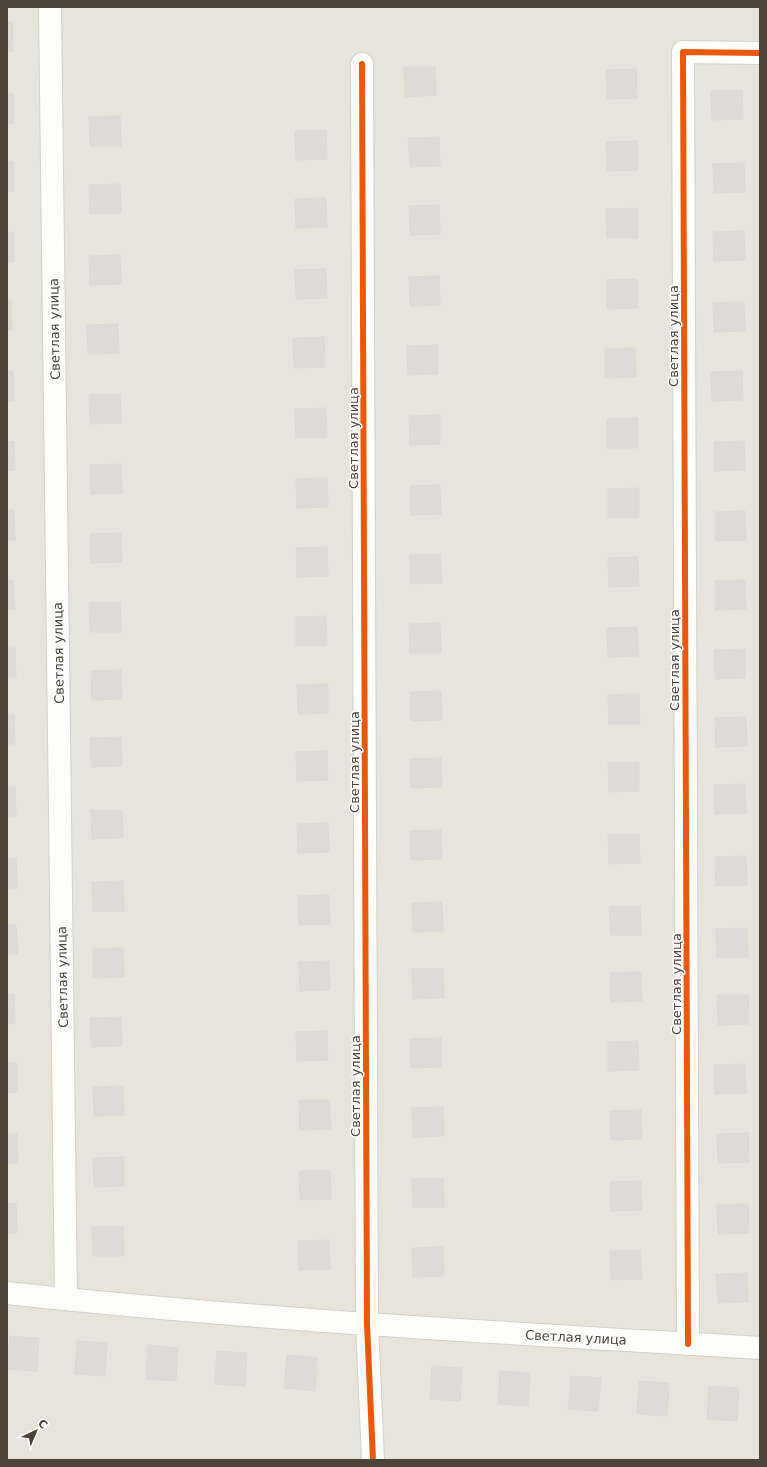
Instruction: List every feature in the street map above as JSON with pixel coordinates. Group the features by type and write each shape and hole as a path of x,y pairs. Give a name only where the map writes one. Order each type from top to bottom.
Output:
{"street":[{"name":"Светлая улица","path":"50,7 66,1299"},
{"name":"Светлая улица","path":"688,1344 683,52 760,54"},
{"name":"Светлая улица","path":"362,64 367,1324 373,1460"},
{"name":"Светлая улица","path":"7,1293 367,1324 760,1348"}],"shaded area":[{"path":"7,7 760,7 760,1460 7,1460"}],"building":[{"path":"7,22 12,22 13,51 7,51"},
{"path":"404,67 435,67 436,95 405,97"},
{"path":"636,69 637,98 607,99 606,70"},
{"path":"742,90 743,119 712,120 711,91"},
{"path":"7,94 13,94 14,123 7,123"},
{"path":"120,116 121,146 90,146 89,117"},
{"path":"326,130 327,159 296,160 295,131"},
{"path":"439,137 440,166 410,167 408,138"},
{"path":"637,141 638,170 607,171 606,142"},
{"path":"13,161 14,191 7,191 7,162"},
{"path":"744,163 745,192 714,193 713,164"},
{"path":"120,184 121,213 90,214 89,185"},
{"path":"326,198 327,227 296,228 295,199"},
{"path":"439,205 440,234 410,235 409,206"},
{"path":"637,208 638,238 607,238 606,209"},
{"path":"744,231 745,260 714,261 713,232"},
{"path":"7,232 13,232 14,261 7,262"},
{"path":"120,255 121,284 90,285 89,256"},
{"path":"326,269 327,298 296,299 295,270"},
{"path":"439,276 440,305 410,306 409,277"},
{"path":"637,279 638,308 607,309 607,280"},
{"path":"7,301 11,301 12,330 7,330"},
{"path":"744,302 745,331 714,332 713,303"},
{"path":"118,324 119,353 88,354 87,325"},
{"path":"324,337 325,367 294,368 293,338"},
{"path":"438,345 438,374 408,375 407,346"},
{"path":"635,348 636,377 605,378 605,349"},
{"path":"13,371 14,401 7,401 7,372"},
{"path":"742,371 743,400 712,401 711,372"},
{"path":"120,394 121,423 90,424 89,395"},
{"path":"326,408 327,437 296,438 295,409"},
{"path":"440,415 440,444 410,445 409,416"},
{"path":"638,418 638,448 607,448 607,419"},
{"path":"14,441 15,470 7,471 7,442"},
{"path":"744,441 745,470 714,471 714,442"},
{"path":"121,464 122,493 91,494 90,465"},
{"path":"327,478 328,507 297,508 296,479"},
{"path":"440,485 441,514 411,515 410,486"},
{"path":"639,488 639,517 608,518 608,489"},
{"path":"14,510 15,540 7,540 7,511"},
{"path":"745,511 746,540 715,541 715,512"},
{"path":"121,533 122,562 91,563 90,534"},
{"path":"327,547 328,576 297,577 296,548"},
{"path":"440,554 442,583 411,584 410,555"},
{"path":"638,557 639,586 609,587 608,558"},
{"path":"7,580 13,580 15,609 7,609"},
{"path":"745,580 746,609 715,610 715,581"},
{"path":"120,602 121,632 90,632 89,603"},
{"path":"326,616 327,645 296,646 296,617"},
{"path":"440,623 441,653 410,653 409,624"},
{"path":"637,627 639,656 608,657 607,628"},
{"path":"7,648 15,648 16,677 7,677"},
{"path":"745,649 745,678 715,679 714,650"},
{"path":"121,670 122,699 92,700 91,671"},
{"path":"328,684 328,713 298,714 297,685"},
{"path":"441,691 442,720 411,721 410,692"},
{"path":"639,694 640,724 609,724 608,695"},
{"path":"7,715 14,715 15,744 7,744"},
{"path":"746,717 747,746 716,747 715,718"},
{"path":"121,737 122,766 91,767 90,738"},
{"path":"327,751 328,780 297,781 296,752"},
{"path":"441,758 442,787 411,788 410,759"},
{"path":"639,762 639,791 609,792 608,763"},
{"path":"745,784 746,813 715,814 714,785"},
{"path":"7,787 15,787 16,816 7,816"},
{"path":"91,810 122,810 123,838 92,839"},
{"path":"328,823 329,852 298,853 297,824"},
{"path":"441,830 442,859 411,860 410,831"},
{"path":"639,834 640,863 609,864 608,835"},
{"path":"746,856 747,885 716,886 715,857"},
{"path":"16,858 17,888 7,888 7,859"},
{"path":"123,881 124,911 93,911 92,882"},
{"path":"329,895 330,924 299,925 298,896"},
{"path":"442,902 443,931 413,932 412,903"},
{"path":"609,906 640,906 641,935 611,935"},
{"path":"7,925 16,925 18,954 7,954"},
{"path":"747,928 748,957 717,958 716,929"},
{"path":"123,948 124,977 93,978 93,949"},
{"path":"329,961 330,990 300,991 299,962"},
{"path":"412,969 443,969 444,998 413,999"},
{"path":"641,972 642,1001 611,1002 610,973"},
{"path":"14,994 15,1023 7,1024 7,995"},
{"path":"717,995 748,995 749,1024 718,1025"},
{"path":"121,1017 122,1046 91,1047 90,1018"},
{"path":"327,1031 328,1060 297,1061 296,1032"},
{"path":"441,1038 441,1067 411,1068 410,1039"},
{"path":"638,1041 639,1070 608,1071 608,1042"},
{"path":"7,1063 17,1063 17,1092 7,1093"},
{"path":"745,1064 746,1093 715,1094 714,1065"},
{"path":"123,1086 124,1115 94,1116 93,1087"},
{"path":"299,1100 329,1100 331,1129 300,1130"},
{"path":"443,1107 444,1136 413,1137 412,1108"},
{"path":"641,1110 642,1139 611,1140 610,1111"},
{"path":"748,1133 749,1162 718,1163 717,1134"},
{"path":"7,1134 17,1134 18,1163 7,1163"},
{"path":"124,1157 124,1186 94,1187 93,1158"},
{"path":"330,1170 331,1199 300,1200 299,1171"},
{"path":"443,1178 444,1207 413,1207 412,1179"},
{"path":"641,1181 642,1210 611,1211 610,1182"},
{"path":"16,1203 17,1233 7,1233 7,1204"},
{"path":"748,1204 749,1233 718,1234 717,1205"},
{"path":"123,1226 124,1256 93,1256 92,1227"},
{"path":"329,1240 330,1269 299,1270 298,1241"},
{"path":"443,1247 444,1276 413,1277 412,1248"},
{"path":"640,1250 642,1279 611,1280 610,1251"},
{"path":"747,1273 748,1302 718,1303 716,1274"},
{"path":"10,1336 39,1338 37,1371 7,1369"},
{"path":"77,1341 107,1343 105,1376 75,1374"},
{"path":"148,1345 178,1348 176,1381 146,1379"},
{"path":"217,1351 247,1353 245,1386 215,1384"},
{"path":"287,1355 317,1358 315,1391 284,1388"},
{"path":"432,1366 462,1368 460,1401 430,1399"},
{"path":"500,1371 530,1373 528,1406 498,1404"},
{"path":"571,1376 601,1378 598,1411 568,1409"},
{"path":"639,1381 669,1383 667,1416 637,1414"},
{"path":"709,1386 739,1388 737,1421 707,1419"}],"cycle path":[{"path":"688,1344 683,52 760,53"},
{"path":"362,64 367,1324 373,1460"}]}
